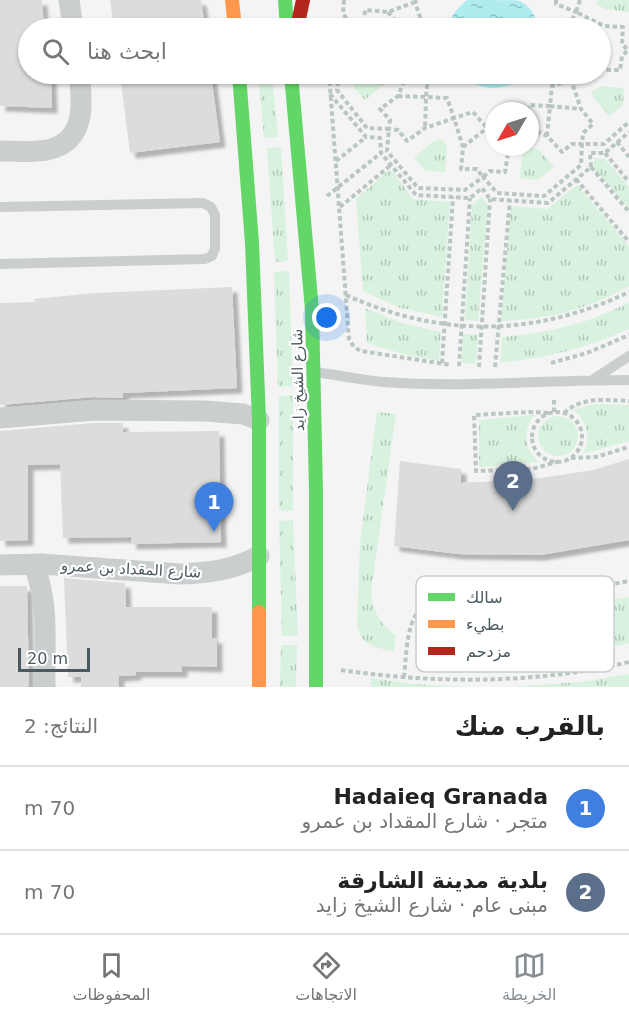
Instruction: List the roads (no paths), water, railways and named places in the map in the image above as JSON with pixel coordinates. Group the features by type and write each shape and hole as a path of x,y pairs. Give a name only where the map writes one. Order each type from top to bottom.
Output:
{"main road":[{"path":"232,0 234,18"},
{"path":"285,0 286,18"},
{"path":"299,18 303,0"},
{"path":"240,84 251,232 259,420 259,687"},
{"name":"شارع الشيخ زايد","path":"292,84 312,310 316,687"}],"street":[{"path":"69,0 72,18"},
{"path":"0,151 48,150 61,144 72,135 83,109 80,84"},
{"path":"0,418 94,410 205,411 243,414 259,420"},
{"name":"شارع المقداد بن عمرو","path":"0,565 33,564 198,574 232,569 259,556"},
{"path":"33,564 39,576 44,600 45,687"}],"lane":[{"path":"0,207 203,202 211,207 215,215 215,248 212,256 205,259 0,264"},
{"path":"593,379 629,358"},
{"path":"314,371 383,382 465,384 593,379 629,380"}],"water":[{"path":"467,0 520,1 530,9 536,18 451,18"},
{"path":"476,84 513,84 503,87 484,87"}],"place":[{"name":"بلدية مدينة الشارقة","path":"513,511"},
{"name":"Hadaieq Granada","path":"214,532"}]}
